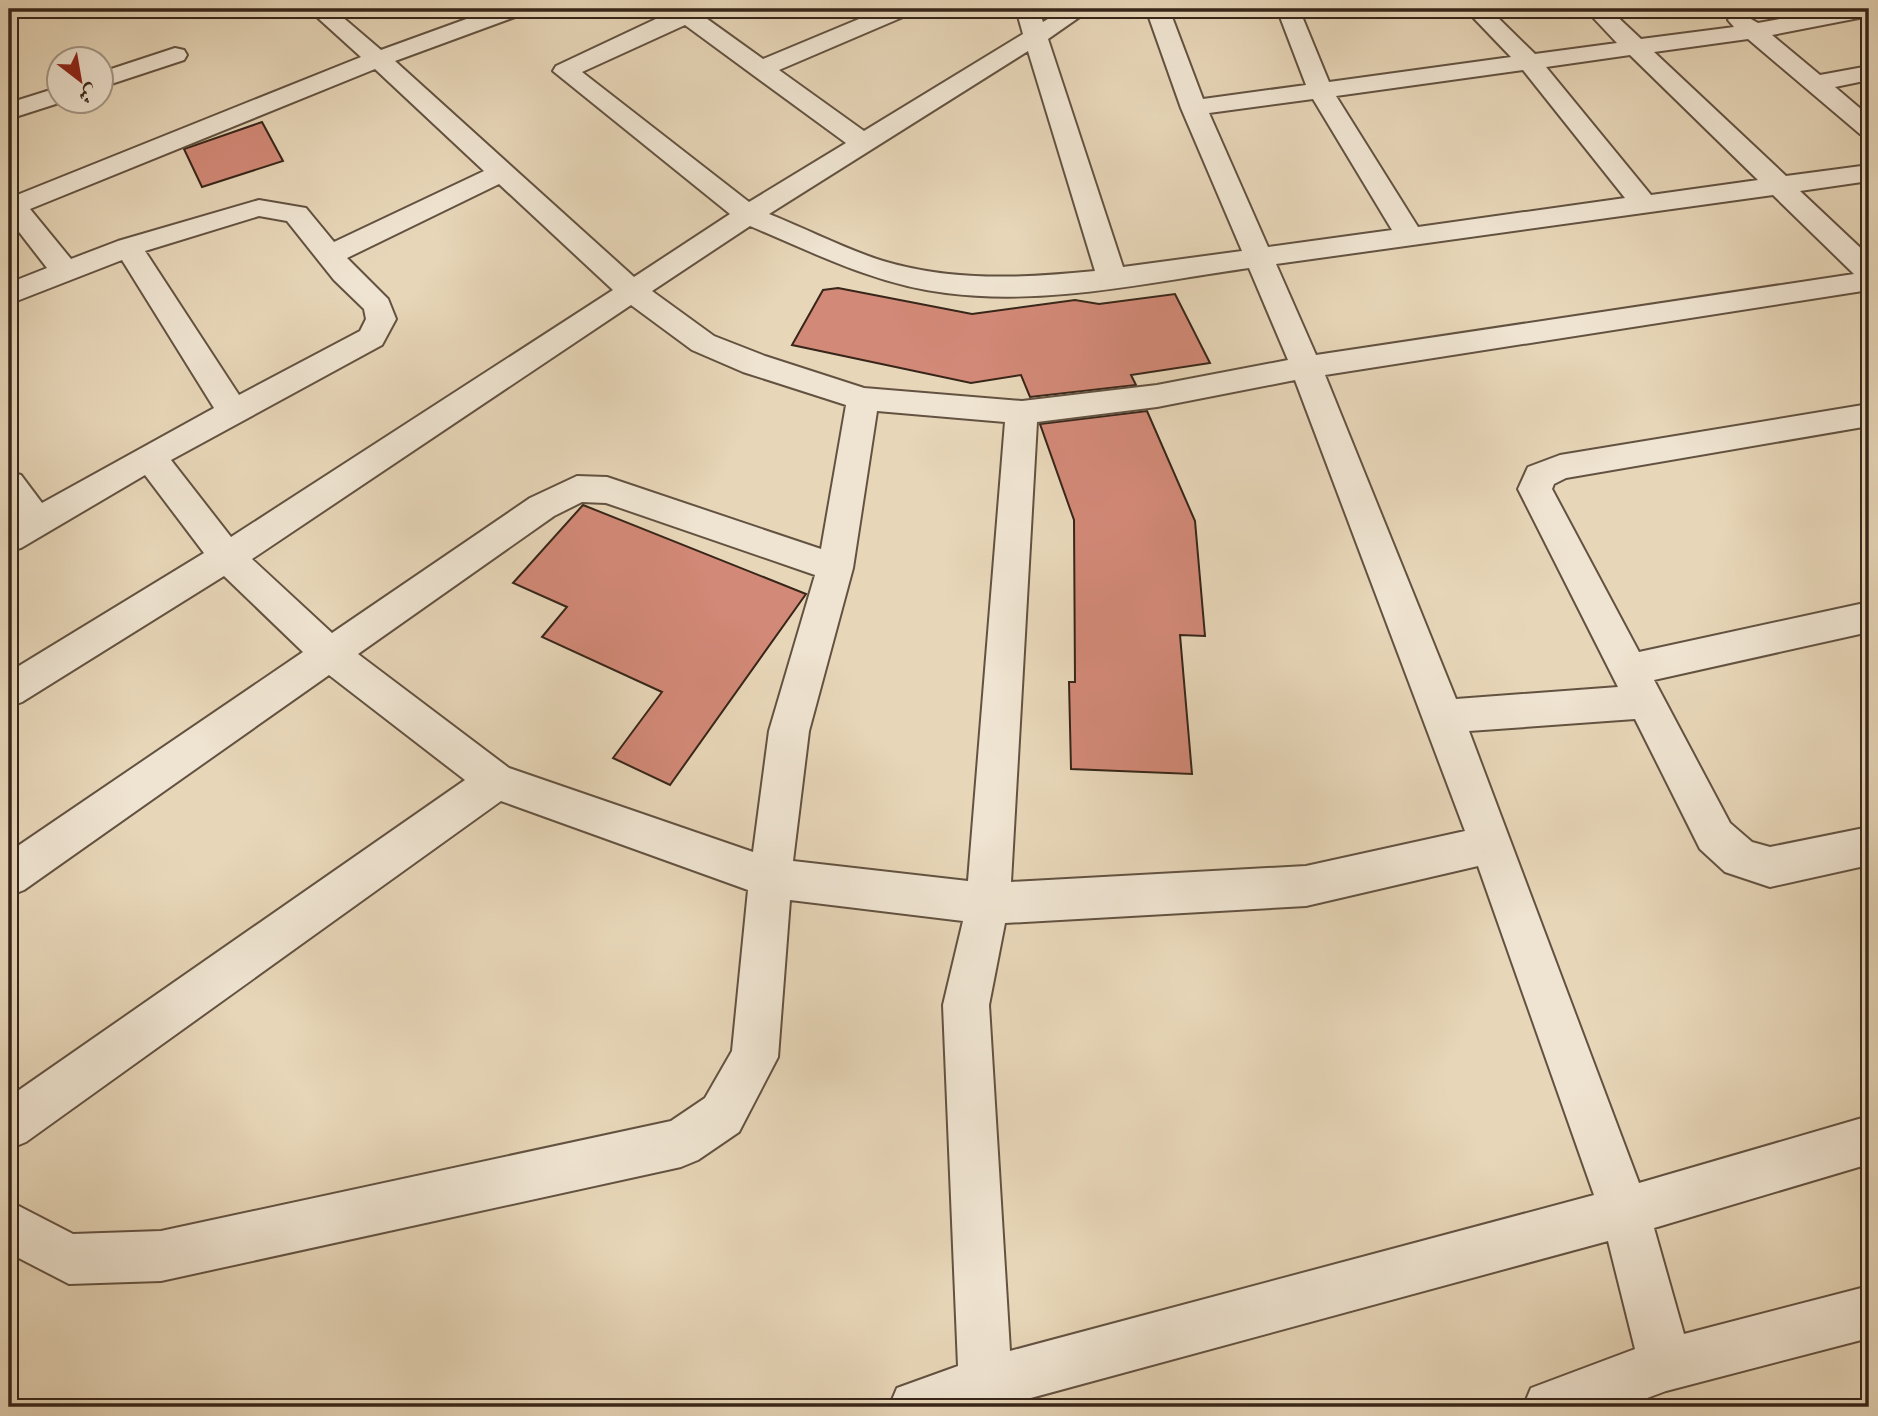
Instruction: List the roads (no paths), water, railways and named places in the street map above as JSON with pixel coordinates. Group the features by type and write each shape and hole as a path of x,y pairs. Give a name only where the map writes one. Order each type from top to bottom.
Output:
{"street":[{"path":"319,9 378,59 632,292 703,343 754,364 863,399 1023,412 1157,397 1306,367 1869,281"},
{"path":"64,270 10,205 378,59 515,9"},
{"path":"761,69 902,9"},
{"path":"9,691 228,557 748,215 865,144 1031,22 1080,9"},
{"path":"1157,9 1194,108 1306,367 1444,716 1625,1212 1666,1365"},
{"path":"1288,9 1320,90 1409,235"},
{"path":"1476,9 1528,61 1646,205"},
{"path":"1596,9 1869,272"},
{"path":"1726,9 1869,129"},
{"path":"1194,108 1753,31 1869,9"},
{"path":"865,144 761,69 693,11 565,71 748,215 874,268 946,284 1033,287 1111,278 1869,173"},
{"path":"1031,22 1111,278"},
{"path":"116,75 174,55"},
{"path":"1814,84 1869,73"},
{"path":"9,111 46,99"},
{"path":"330,255 501,173"},
{"path":"9,294 64,270 128,247 259,208 296,214 378,306 381,319 371,338 23,529 9,484"},
{"path":"128,247 233,412"},
{"path":"9,1226 69,1259 161,1256 681,1143 722,1115 755,1057 770,878 789,732 835,568 863,399"},
{"path":"985,1384 966,1005 988,904 1023,412"},
{"path":"1869,415 1560,467 1540,476 1535,489 1715,836 1740,858 1770,867 1869,846"},
{"path":"150,457 228,557 331,655 496,781 770,878 988,904 1306,886 1491,844"},
{"path":"9,876 541,507 578,489 607,490 640,499 835,568"},
{"path":"1444,716 1636,686 1869,617"},
{"path":"9,1125 496,781"},
{"path":"916,1407 985,1384 1625,1212 1869,1140"},
{"path":"1550,1407 1666,1365 1869,1312"}]}
